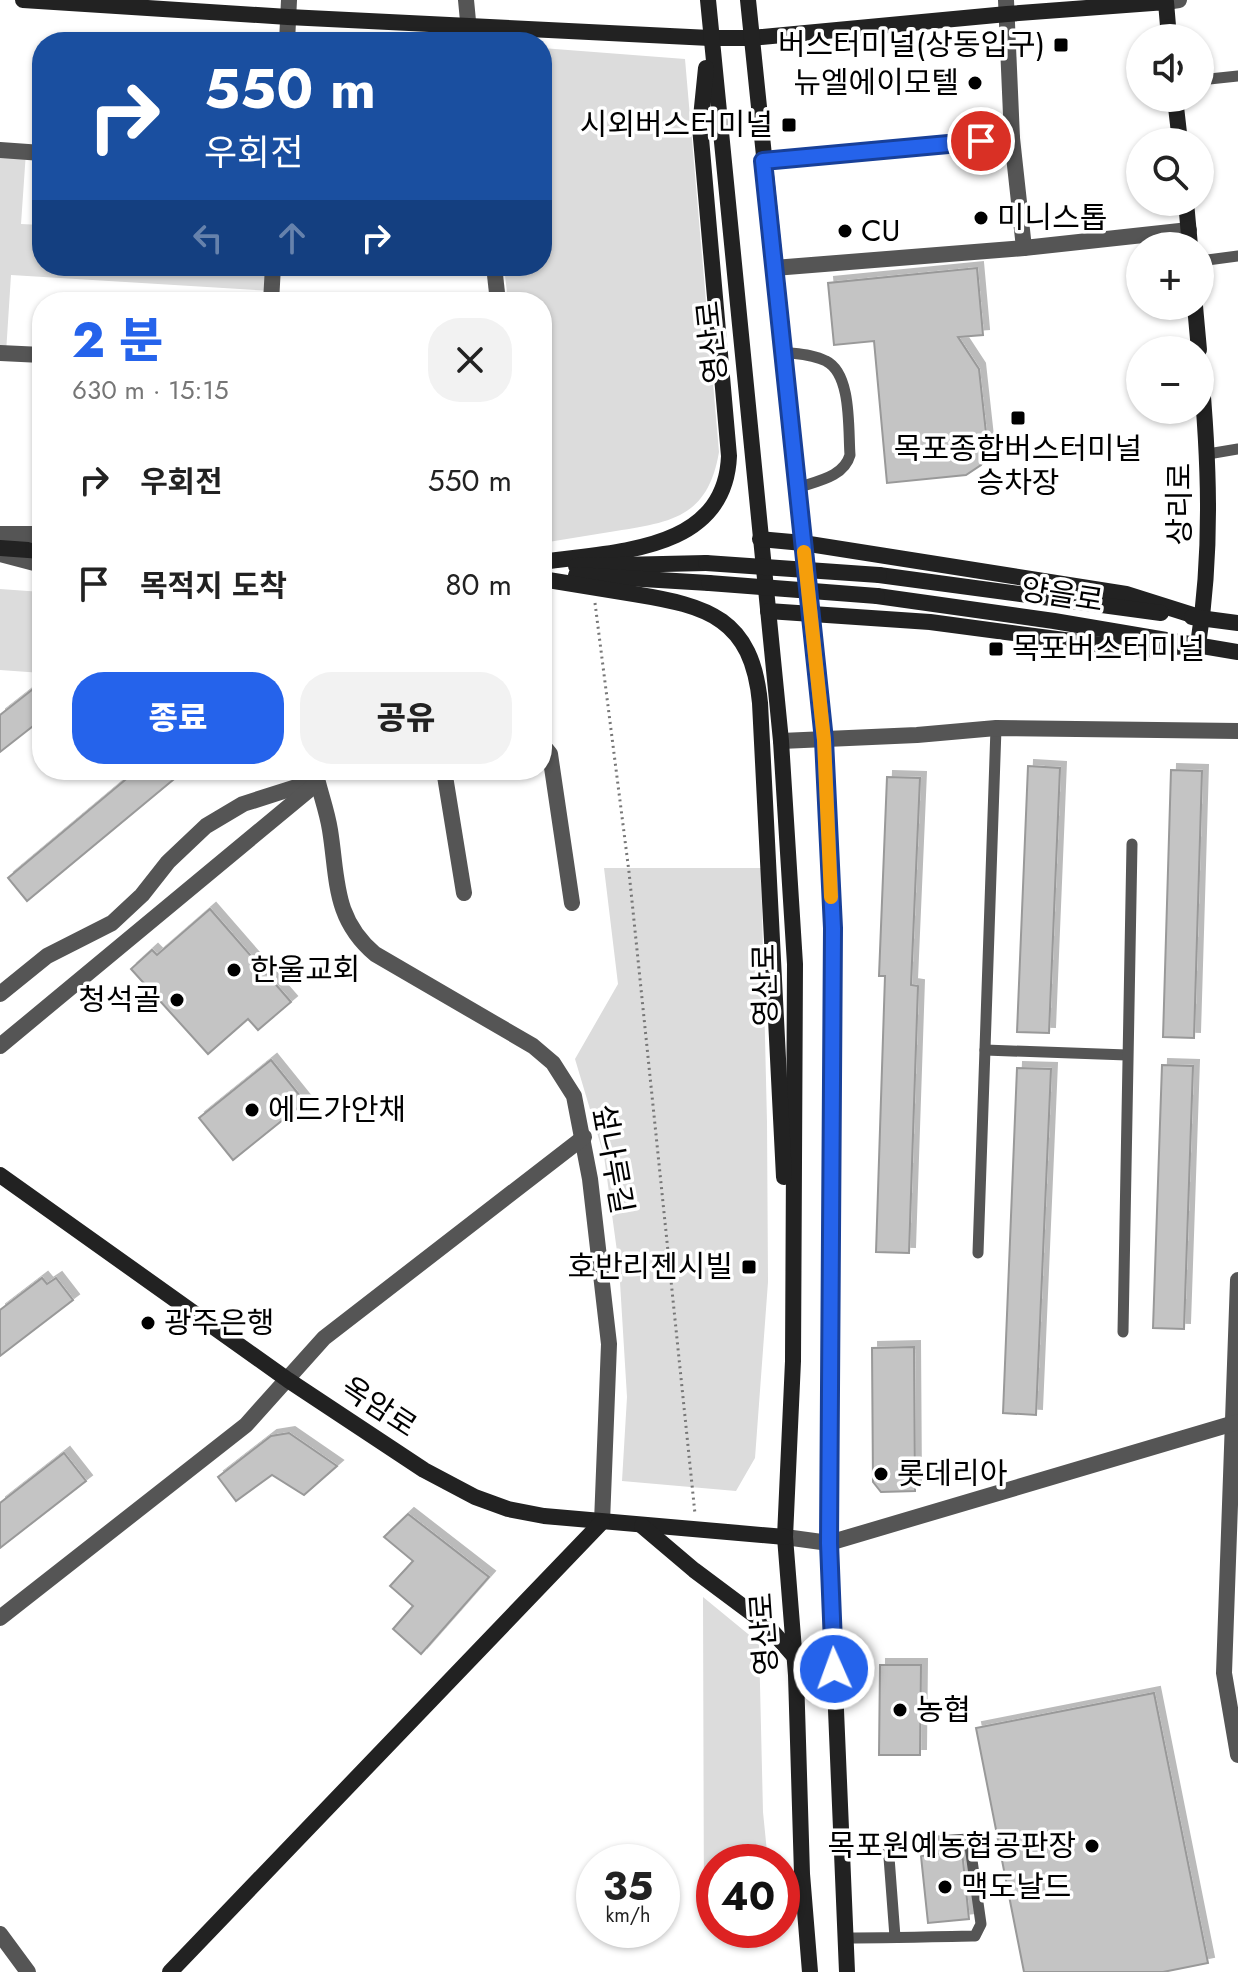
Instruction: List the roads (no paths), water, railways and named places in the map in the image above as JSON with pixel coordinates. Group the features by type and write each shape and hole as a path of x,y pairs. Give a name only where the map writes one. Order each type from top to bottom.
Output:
{"street":[{"path":"23,0 710,38 751,38 1007,7 1173,1 1171,24"},
{"path":"287,32 289,0"},
{"path":"466,0 469,32"},
{"name":"영산로","path":"708,0 781,741 795,964 793,1361 785,1537 810,1972"},
{"path":"748,0 824,740 834,959 829,1543 847,1972"},
{"path":"1007,7 1012,138 1024,248"},
{"path":"552,568 671,538 699,523 711,511 724,486 729,456 700,127 710,38"},
{"path":"763,161 1012,138"},
{"path":"0,150 32,152"},
{"path":"774,268 1126,242"},
{"path":"0,353 32,355"},
{"name":"상리로","path":"1198,645 1209,551 1205,424"},
{"path":"0,534 32,534"},
{"path":"760,539 803,543 1126,594 1202,618"},
{"path":"0,551 32,551"},
{"path":"0,551 32,562"},
{"name":"양을로","path":"552,571 706,563 879,575 1238,623"},
{"name":"양을로","path":"552,572 877,596 1054,621 1238,652"},
{"path":"552,574 594,587 674,600 707,611 730,627 749,654 755,670 760,703 793,1361"},
{"path":"768,611 930,622 1140,650 1198,645"},
{"path":"781,741 996,728 1238,731"},
{"path":"552,768 572,903"},
{"path":"0,994 47,956 112,923 142,895 182,847 206,826 243,804 310,780"},
{"path":"0,1046 314,780"},
{"name":"섶나루길","path":"317,780 330,827 340,898 353,933 375,954 533,1046 553,1063 574,1096 584,1137 609,1344 610,1385 602,1522"},
{"path":"446,780 464,893"},
{"path":"0,1618 246,1425 324,1338 584,1137"},
{"name":"옥암로","path":"0,1175 288,1380 424,1470 475,1497 508,1509 544,1516 785,1537"},
{"path":"1238,1280 1224,1673 1238,1755"},
{"path":"785,1537 829,1543 1235,1422"},
{"path":"170,1972 602,1522"},
{"path":"642,1526 765,1623 794,1656"},
{"path":"0,1934 28,1972"}],"lane":[{"path":"1214,79 1238,76"},
{"path":"1214,259 1238,256"},
{"path":"783,352 825,360 835,366 844,382 848,463 836,474 797,488"},
{"path":"1208,454 1238,449"},
{"path":"978,1253 996,728"},
{"path":"1123,1332 1132,844"},
{"path":"985,1050 1127,1055"},
{"path":"844,1938 975,1936 981,1924 969,1839 888,1844 895,1937"}],"place":[{"name":"버스터미널(상동입구)","path":"1061,45"},
{"name":"뉴엘에이모텔","path":"975,83"},
{"name":"시외버스터미널","path":"789,125"},
{"name":"미니스톱","path":"981,218"},
{"name":"CU","path":"845,231"},
{"name":"목포종합버스터미널 승차장","path":"1018,418"},
{"name":"목포버스터미널","path":"996,649"},
{"name":"한울교회","path":"234,970"},
{"name":"청석골","path":"177,1000"},
{"name":"에드가안채","path":"252,1110"},
{"name":"호반리젠시빌","path":"749,1267"},
{"name":"광주은행","path":"148,1323"},
{"name":"롯데리아","path":"881,1474"},
{"name":"농협","path":"900,1710"},
{"name":"목포원예농협공판장","path":"1092,1846"},
{"name":"맥도날드","path":"945,1887"}]}
